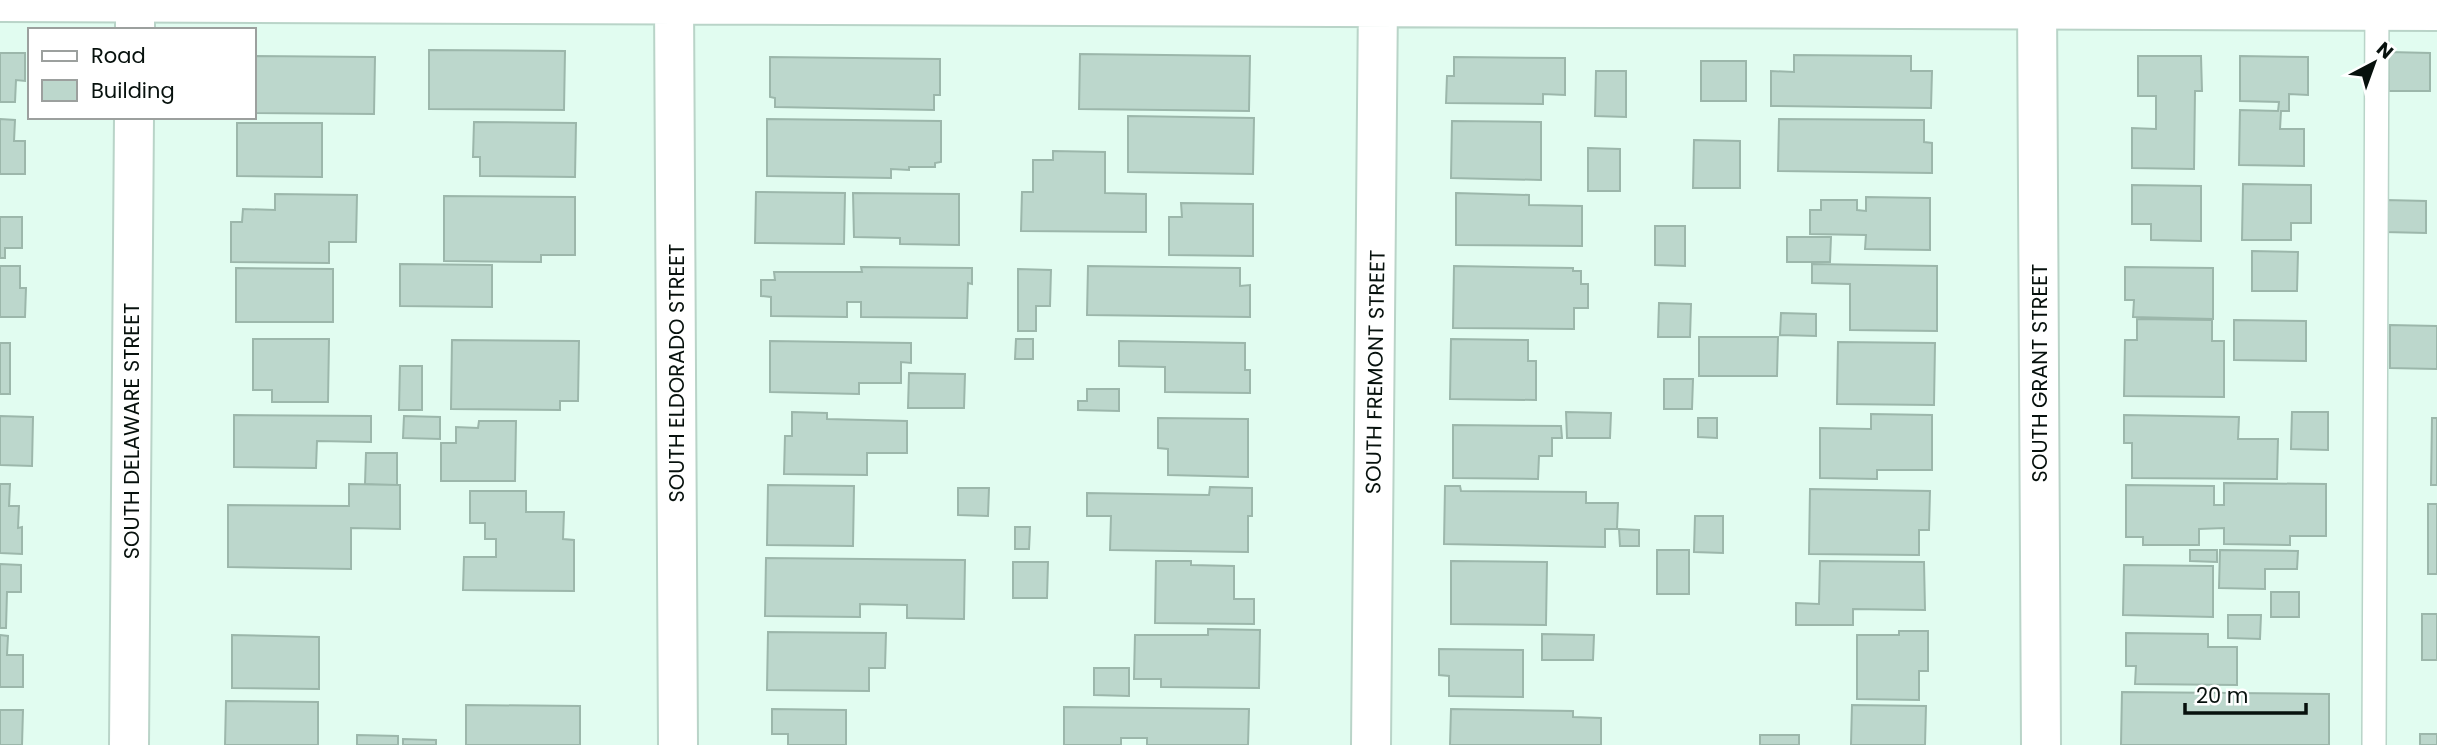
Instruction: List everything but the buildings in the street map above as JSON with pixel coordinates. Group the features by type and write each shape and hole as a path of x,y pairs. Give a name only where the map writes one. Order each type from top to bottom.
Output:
{"street":[{"path":"0,2 135,11 674,2 2377,5 2437,11"},
{"name":"SOUTH ELDORADO STREET","path":"674,2 678,745"},
{"name":"SOUTH FREMONT STREET","path":"1371,745 1378,4"},
{"name":"SOUTH GRANT STREET","path":"2037,5 2041,745"},
{"name":"SOUTH DELAWARE STREET","path":"129,745 134,119"}],"lane":[{"path":"2374,745 2377,5"}]}
